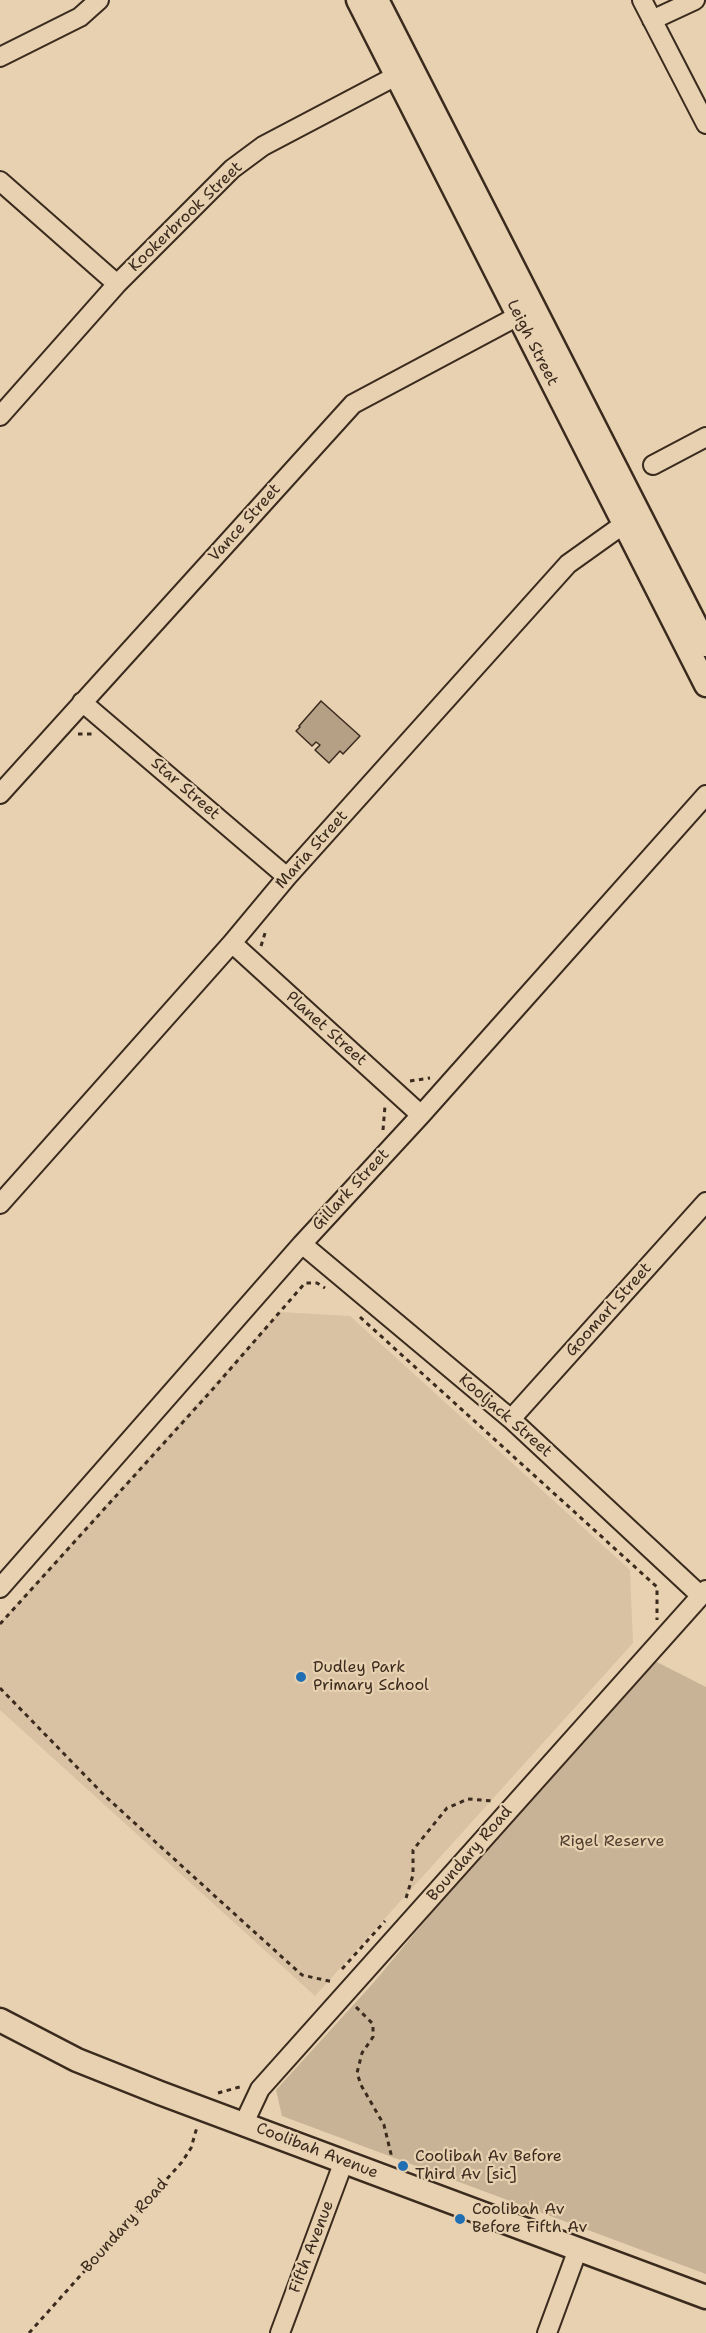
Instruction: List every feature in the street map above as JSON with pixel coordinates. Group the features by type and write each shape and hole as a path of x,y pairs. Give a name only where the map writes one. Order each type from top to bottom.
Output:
{"street":[{"path":"0,57 80,17 99,0"},
{"name":"Leigh Street","path":"358,0 405,74 633,521 706,685"},
{"name":"Leigh Street","path":"376,0 405,74"},
{"path":"642,0 706,124"},
{"path":"652,20 695,0"},
{"name":"Kookerbrook Street","path":"0,416 117,284 232,169 263,146 405,74"},
{"path":"0,181 117,284"},
{"name":"Vance Street","path":"0,794 353,404 527,314"},
{"path":"653,465 706,437"},
{"name":"Leigh Street","path":"633,521 706,645"},
{"name":"Maria Street","path":"0,1204 568,564 633,521"},
{"name":"Star Street","path":"82,702 288,877"},
{"name":"Gillark Street","path":"0,1588 302,1244 421,1115 706,795"},
{"name":"Planet Street","path":"232,943 421,1115"},
{"name":"Goomarl Street","path":"511,1419 706,1202"},
{"name":"Kooljack Street","path":"302,1244 511,1419 703,1593"},
{"name":"Boundary Road","path":"244,2123 260,2089 337,1989 703,1593"},
{"name":"Coolibah Avenue","path":"0,2020 77,2060 706,2296"},
{"name":"Fifth Avenue","path":"280,2333 344,2161"},
{"path":"547,2333 578,2248"}],"path":[{"path":"60,727 71,734 93,734"},
{"path":"254,917 266,928 261,949"},
{"path":"0,1624 212,1390 305,1283 317,1284 331,1291"},
{"path":"357,1315 657,1587 657,1625"},
{"path":"0,1688 105,1796 302,1975 337,1989 373,2024 373,2037 362,2053 357,2073 361,2085 384,2125 391,2154 389,2160"},
{"path":"399,1905 407,1897 413,1875 413,1850 447,1808 468,1799 493,1802 501,1794"},
{"path":"337,1989 341,1971 385,1921"},
{"path":"203,2108 209,2095 241,2087 249,2079"},
{"name":"Boundary Road","path":"29,2333 182,2162 191,2148 203,2108"}],"shaded area":[{"name":"Dudley Park Primary School","path":"279,1312 350,1316 630,1570 633,1643 315,1996 0,1710 0,1622"}],"green space":[{"name":"Rigel Reserve","path":"645,1656 706,1687 706,2274 282,2116 276,2090 375,1981"}],"building":[{"path":"321,701 360,736 343,754 340,751 329,763 315,750 320,745 316,742 312,746 296,731"}],"place":[{"name":"Dudley Park Primary School","path":"301,1677"},
{"name":"Coolibah Av Before Third Av [sic]","path":"403,2166"},
{"name":"Coolibah Av Before Fifth Av","path":"460,2219"}]}
